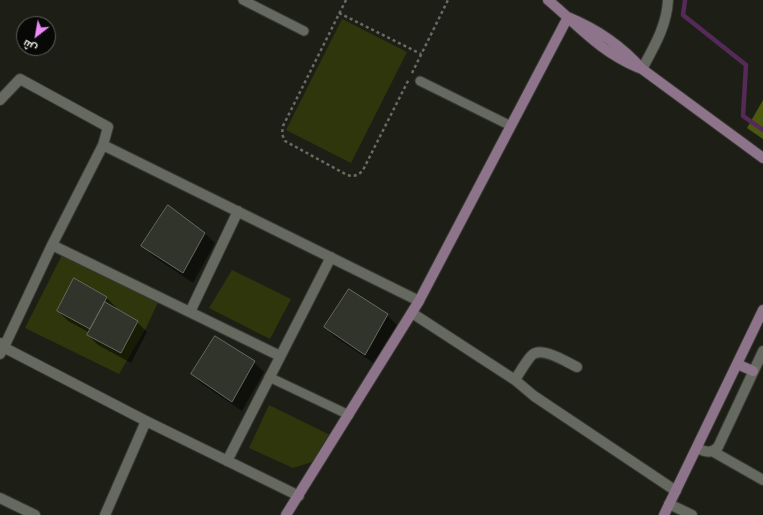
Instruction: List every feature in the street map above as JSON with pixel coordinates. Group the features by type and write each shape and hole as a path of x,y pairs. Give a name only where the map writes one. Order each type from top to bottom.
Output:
{"street":[{"path":"548,0 568,17 609,38 642,69 763,158"},
{"path":"642,69 658,39 668,9 668,0"},
{"path":"286,515 419,301 568,17"},
{"path":"0,100 20,79 108,127 103,145 1,348 299,496"},
{"path":"103,145 419,301"},
{"path":"190,312 238,211"},
{"path":"52,245 280,356"},
{"path":"226,461 331,257"},
{"path":"664,515 763,310"},
{"path":"412,313 515,380 534,396 676,491"},
{"path":"712,451 718,447 758,373 763,351"},
{"path":"515,380 531,355 537,352 544,352 577,367"},
{"path":"737,364 758,373"},
{"path":"105,515 146,421"},
{"path":"697,448 704,451 712,451 763,480"},
{"path":"0,498 35,515"},
{"path":"669,504 692,515"}],"lane":[{"path":"243,0 304,31"},
{"path":"420,81 511,126"},
{"path":"269,377 349,415"}],"path":[{"path":"346,0 283,126 282,134 283,138 289,144 347,175 356,176 362,172 448,0"},
{"path":"339,13 421,54"}],"green space":[{"path":"342,19 407,52 351,163 286,130"},
{"path":"763,100 763,139 747,128"},
{"path":"62,255 158,302 147,326 119,374 25,328","holes":["74,278 107,297 105,302 138,321 121,353 87,335 90,329 57,311"]},
{"path":"232,270 291,299 270,339 209,308"},
{"path":"269,405 332,436 315,461 293,468 249,448"}],"building":[{"path":"168,205 205,233 183,273 141,246"},
{"path":"74,278 107,297 90,329 57,311"},
{"path":"349,289 388,314 365,355 324,327"},
{"path":"105,302 138,321 121,353 87,335"},
{"path":"215,336 255,361 232,402 191,374"}],"waterway":[{"path":"685,0 683,15 746,65 743,116 763,130"}]}
